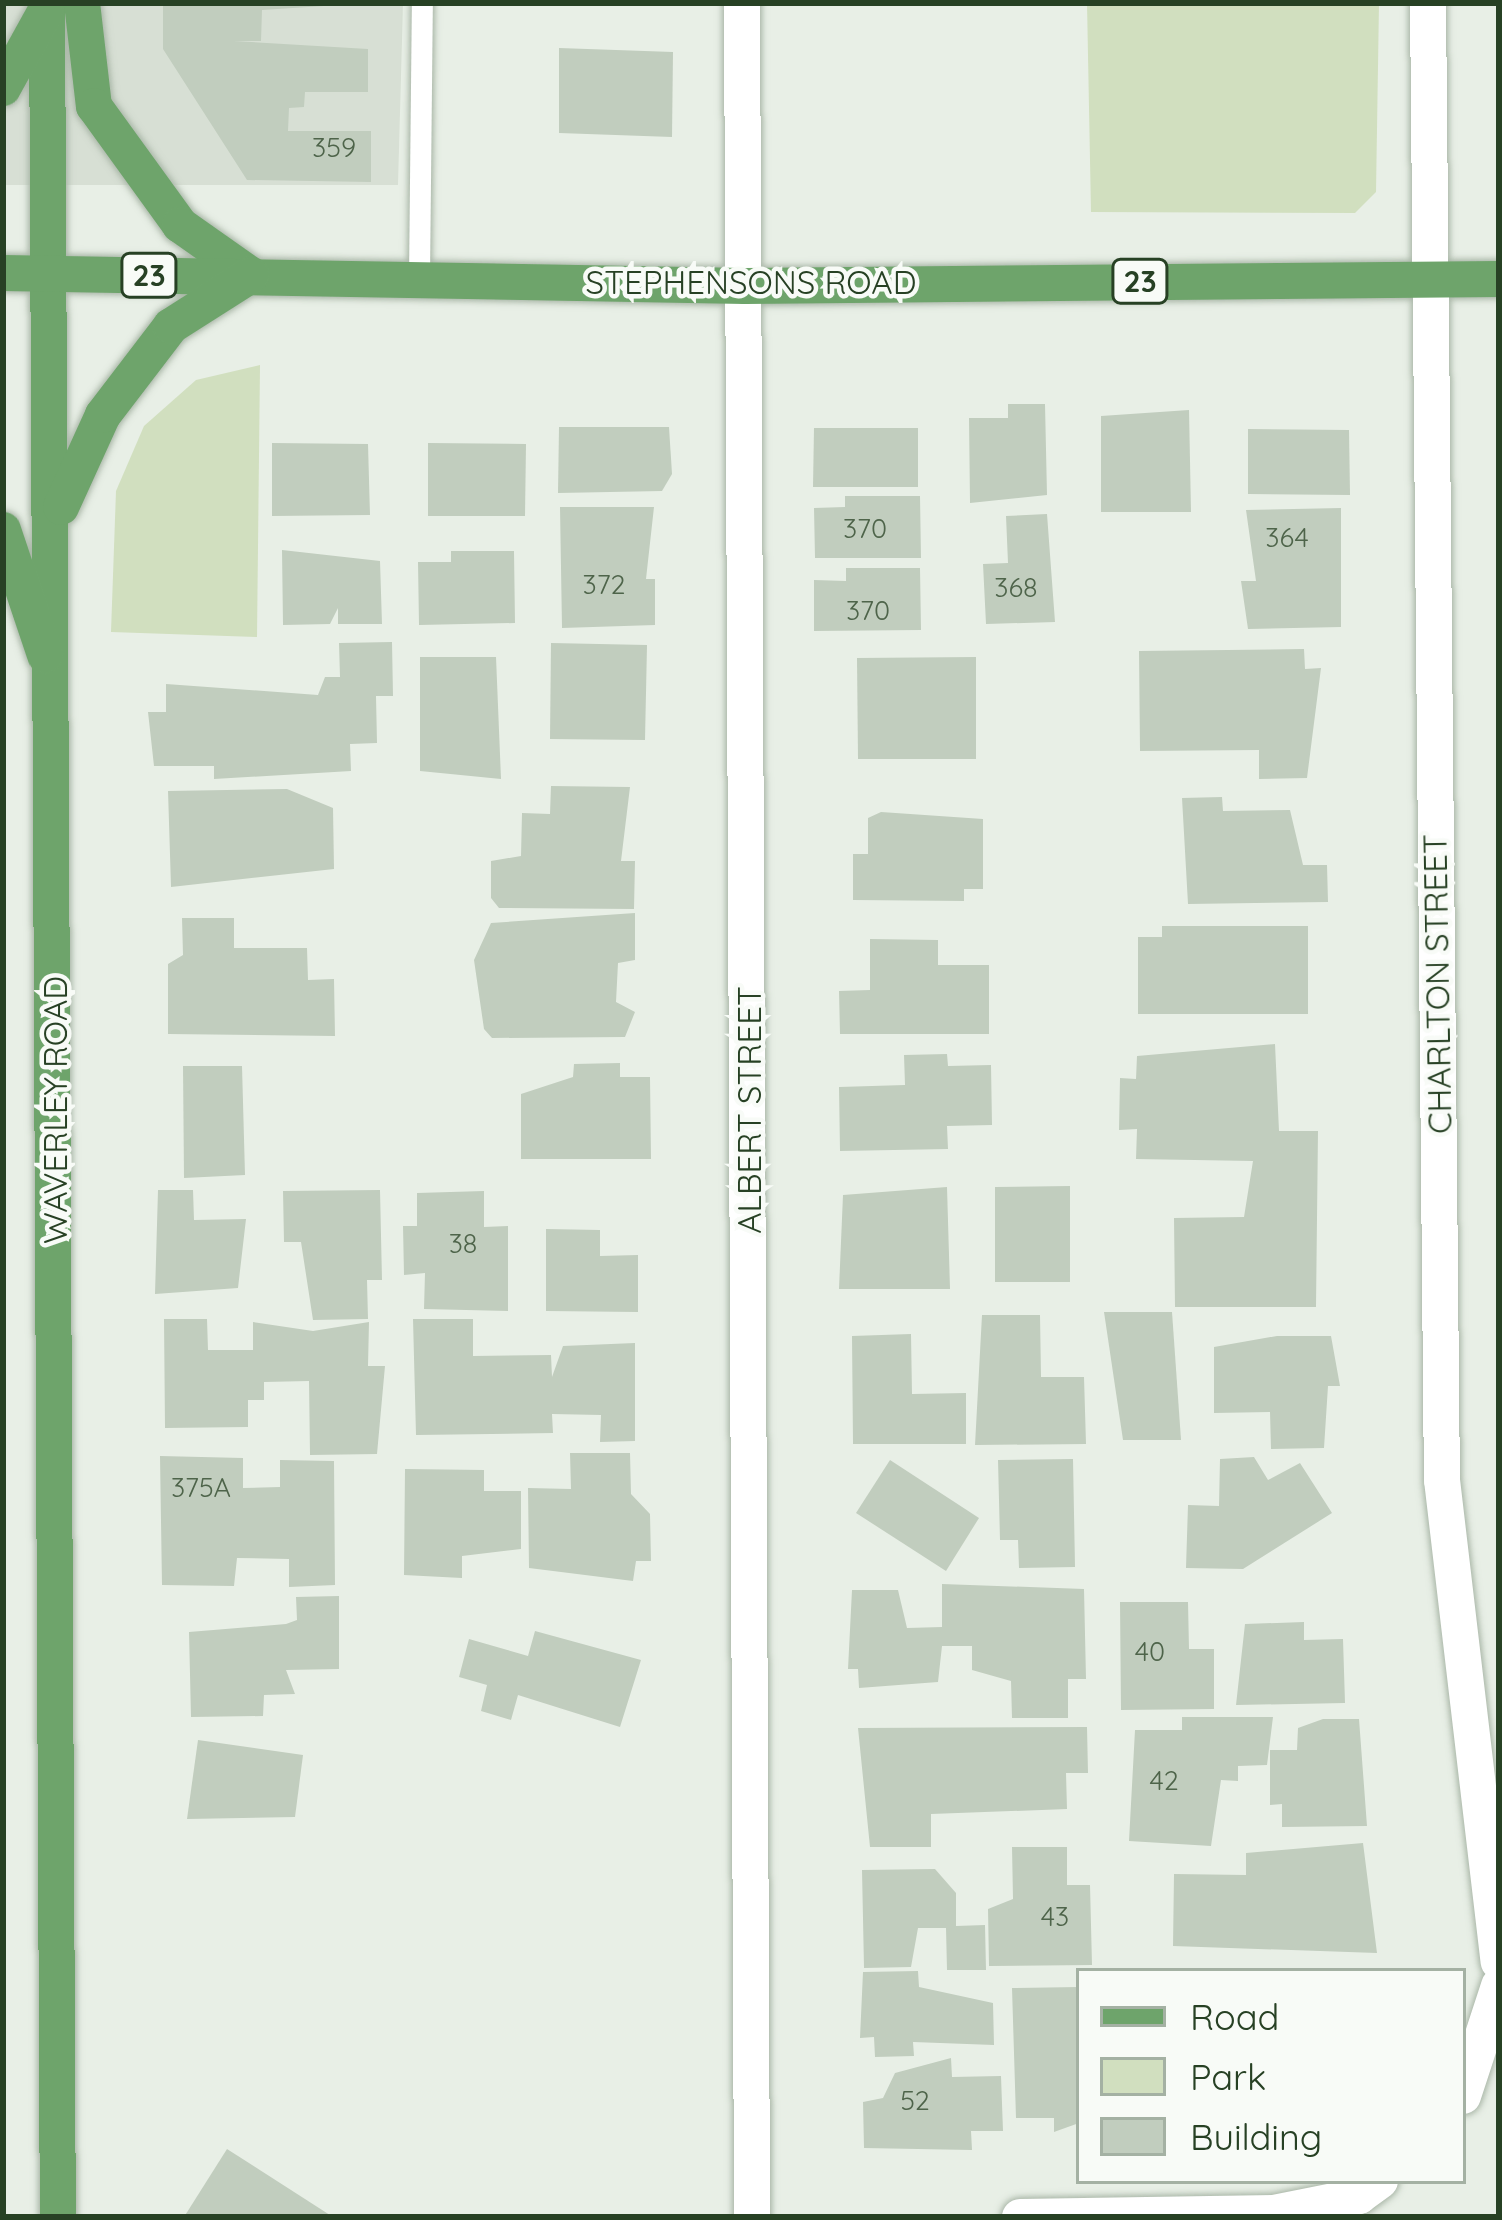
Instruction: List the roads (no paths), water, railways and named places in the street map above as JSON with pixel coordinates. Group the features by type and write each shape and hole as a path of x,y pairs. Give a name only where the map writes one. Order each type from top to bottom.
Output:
{"main road":[{"path":"3,88 59,5"},
{"path":"56,518 103,415 171,326 251,275 180,225 128,161 94,106 59,5"},
{"name":"WAVERLEY ROAD","path":"58,2217 56,518 47,275 59,5"},
{"name":"STEPHENSONS ROAD","path":"3,273 745,286 1499,278"},
{"path":"3,530 56,687"}],"street":[{"name":"ALBERT STREET","path":"742,3 752,2217"},
{"name":"CHARLTON STREET","path":"1428,3 1442,1480 1499,1962"},
{"path":"1466,2087 1499,1986"},
{"path":"1020,2217 1274,2213 1359,2196 1376,2184"}],"lane":[{"path":"418,277 422,3"}]}
